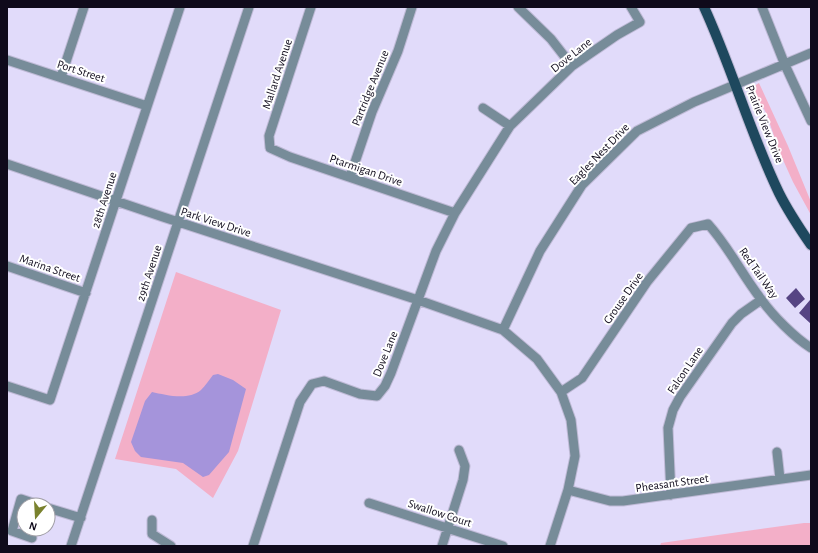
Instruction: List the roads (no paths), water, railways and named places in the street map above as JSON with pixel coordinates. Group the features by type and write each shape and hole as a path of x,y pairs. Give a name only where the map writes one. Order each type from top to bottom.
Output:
{"main road":[{"name":"Prairie View Drive","path":"704,7 780,194 798,226 811,245"}],"street":[{"path":"61,77 84,7"},
{"name":"28th Avenue","path":"7,386 50,400 180,7"},
{"name":"29th Avenue","path":"71,546 249,7"},
{"name":"Mallard Avenue","path":"270,148 269,136 311,7"},
{"name":"Partridge Avenue","path":"350,177 372,112 398,51 412,7"},
{"path":"518,7 551,39 572,66"},
{"name":"Dove Lane","path":"253,546 300,402 312,384 324,381 360,394 377,396 385,386 391,373 436,251 455,213 510,126 572,66 617,35 640,22 631,7"},
{"path":"762,7 785,65 811,121"},
{"name":"Eagles Nest Drive","path":"503,330 540,251 582,185 637,131 694,102 811,53"},
{"name":"Port Street","path":"7,60 147,106"},
{"path":"483,108 510,126"},
{"name":"Ptarmigan Drive","path":"270,148 290,157 455,213"},
{"name":"Park View Drive","path":"7,164 178,222 418,300 503,330"},
{"name":"Red Tail Way","path":"708,224 718,235 761,300 798,339 811,348"},
{"name":"Grouse Drive","path":"561,392 582,378 647,282 691,228 708,224"},
{"name":"Marina Street","path":"7,266 86,292"},
{"name":"Falcon Lane","path":"671,495 668,428 673,410 680,397 732,323 741,314 761,300"},
{"path":"503,330 537,359 561,392 571,420 575,456 568,490 550,546"},
{"path":"442,546 463,480 465,466 459,450"},
{"path":"777,452 780,479"},
{"name":"Pheasant Street","path":"568,490 610,501 623,501 811,475"},
{"name":"Swallow Court","path":"369,503 503,546"},
{"path":"56,510 81,518"},
{"path":"16,517 12,531 16,532"},
{"path":"152,520 152,534 170,546"}]}
